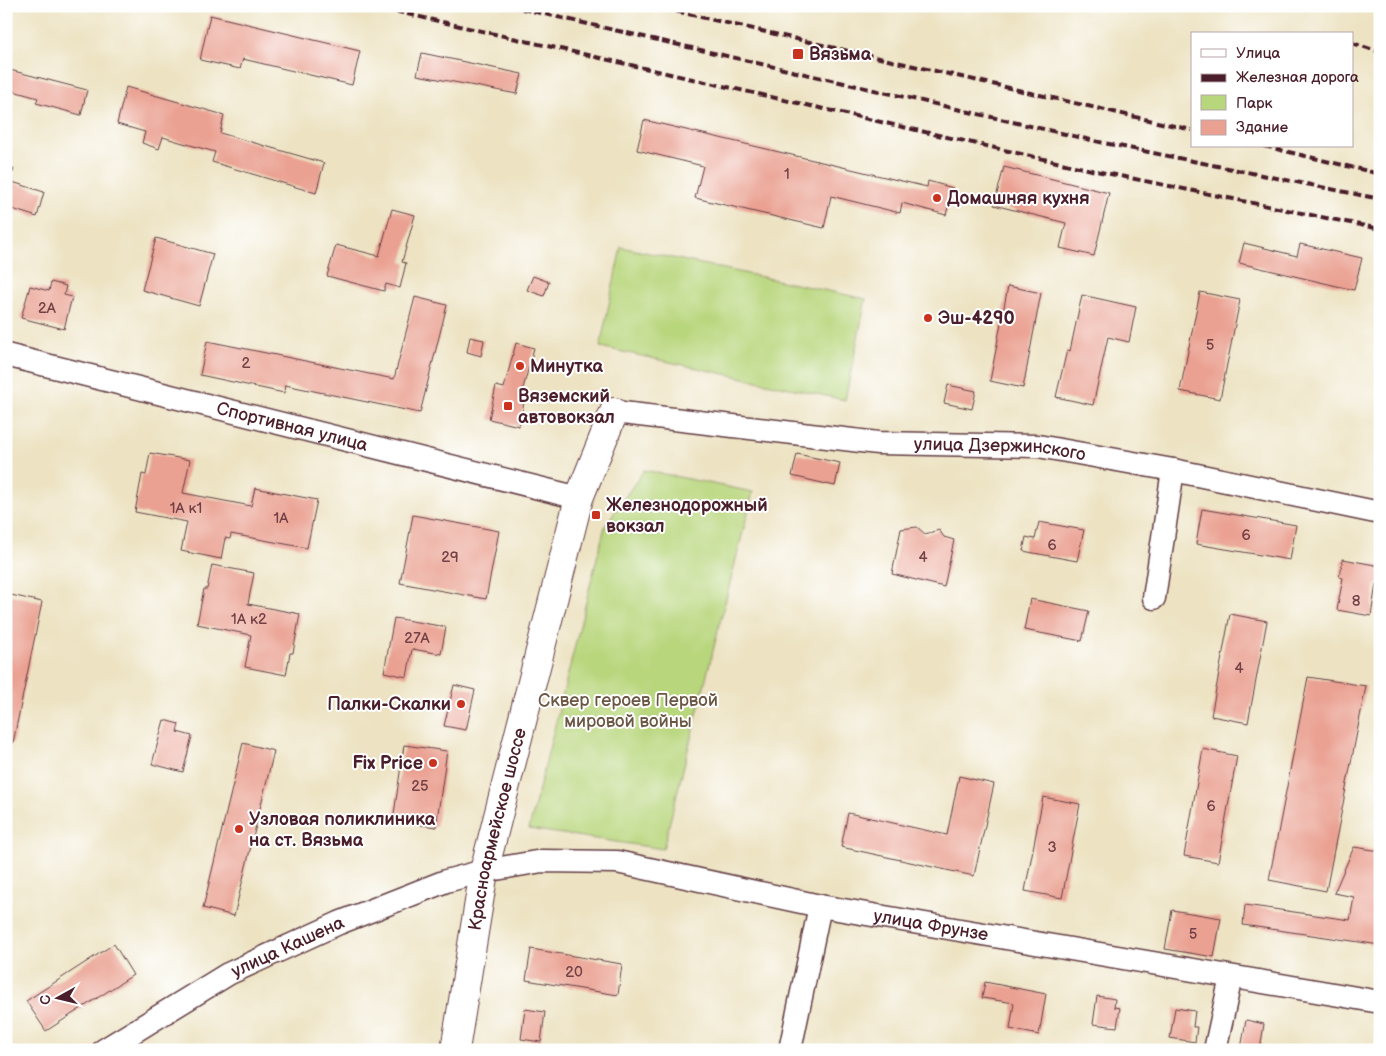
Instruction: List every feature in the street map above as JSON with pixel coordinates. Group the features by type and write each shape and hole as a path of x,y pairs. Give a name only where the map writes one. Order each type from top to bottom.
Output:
{"street":[{"name":"Спортивная улица","path":"7,360 579,498"},
{"name":"Красноармейское шоссе","path":"456,1050 484,871 579,498 614,412"},
{"name":"улица Дзержинского","path":"614,412 878,443 1038,446 1173,470 1380,513"},
{"path":"1154,598 1173,470"},
{"name":"улица Фрунзе","path":"484,871 542,861 617,862 820,906 1380,1002"},
{"name":"улица Кашена","path":"104,1050 172,1006 228,974 339,923 446,881 484,871"},
{"path":"790,1050 820,906"},
{"path":"1215,1050 1231,977"}],"green space":[{"path":"621,247 866,299 845,400 600,347"},
{"name":"Сквер героев Первой мировой войны","path":"644,470 753,492 663,849 529,829 605,526"}],"building":[{"path":"210,15 360,51 352,85 243,59 240,69 200,60"},
{"path":"422,53 522,74 517,94 417,75"},
{"path":"6,69 87,90 81,115 36,103 38,98 6,89"},
{"path":"126,87 224,115 220,133 324,163 316,193 212,162 215,152 163,137 159,149 142,143 145,132 117,124"},
{"path":"644,120 927,187 928,181 953,188 946,215 902,203 900,213 831,196 824,228 695,198 703,166 637,150"},
{"path":"1004,167 1109,193 1094,256 1060,248 1066,223 994,205"},
{"path":"6,180 44,192 37,217 6,207"},
{"path":"392,209 415,215 402,262 406,263 400,288 386,284 384,291 327,276 336,245 379,256"},
{"path":"156,238 213,254 199,306 142,290"},
{"path":"1244,243 1297,256 1300,244 1362,258 1354,290 1239,263"},
{"path":"533,276 549,282 544,296 527,290"},
{"path":"51,282 66,286 64,295 72,297 64,329 21,318 30,286 49,291"},
{"path":"1008,286 1041,293 1023,388 990,381"},
{"path":"1200,292 1240,300 1220,399 1180,391"},
{"path":"1082,295 1136,307 1129,342 1108,337 1093,405 1056,397 1067,350 1070,351"},
{"path":"415,297 447,305 420,413 285,385 284,393 200,375 207,341 394,379"},
{"path":"470,337 484,340 481,356 467,352"},
{"path":"516,343 534,348 522,392 526,393 519,426 489,419 496,386 504,388"},
{"path":"948,385 976,391 972,409 944,403"},
{"path":"150,453 190,460 183,493 251,506 255,488 317,500 307,548 231,534 230,539 225,538 221,559 181,551 187,522 135,512 142,474 146,475"},
{"path":"797,454 840,463 835,486 792,476"},
{"path":"1202,509 1296,525 1290,560 1196,544"},
{"path":"413,515 499,531 486,599 400,583"},
{"path":"1039,522 1084,530 1077,561 1023,551 1026,537 1035,539"},
{"path":"917,527 925,534 939,530 944,537 954,540 944,587 892,574 901,529"},
{"path":"1343,559 1380,566 1380,585 1376,584 1371,616 1337,610 1343,578 1339,577"},
{"path":"212,565 254,573 248,604 300,614 293,653 290,653 286,675 245,667 251,635 197,624 204,589 207,589"},
{"path":"11,595 42,602 13,743 6,743 6,618"},
{"path":"1030,599 1089,611 1082,641 1024,630"},
{"path":"1230,614 1267,621 1248,723 1211,716"},
{"path":"394,618 446,627 441,654 412,649 407,677 384,672"},
{"path":"1308,677 1366,686 1326,891 1269,880"},
{"path":"454,685 475,690 466,730 444,726"},
{"path":"164,720 179,724 177,732 192,736 183,772 152,764"},
{"name":"Узловая поликлиника на ст. Вязьма","path":"243,743 274,751 234,916 203,908"},
{"path":"404,745 447,751 436,827 393,821"},
{"path":"1203,749 1237,756 1218,862 1184,856"},
{"path":"959,776 994,784 974,876 841,847 848,813 947,835"},
{"path":"1043,797 1080,804 1062,898 1025,891"},
{"path":"1354,847 1380,851 1380,945 1243,925 1245,905 1350,920 1354,897 1334,893"},
{"path":"1172,910 1221,918 1214,957 1165,949"},
{"path":"114,944 133,975 46,1031 26,1001"},
{"path":"531,949 622,964 618,995 526,980"},
{"path":"985,982 1046,994 1039,1035 1010,1029 1014,1003 982,998"},
{"path":"1097,996 1115,999 1114,1007 1120,1008 1117,1027 1093,1024"},
{"path":"1175,1008 1195,1011 1193,1027 1197,1027 1195,1042 1170,1038"},
{"path":"525,1009 545,1012 541,1042 521,1039"},
{"path":"1246,1020 1264,1024 1260,1050 1241,1049"}],"railway":[{"path":"372,6 1096,171 1380,229"},
{"path":"510,6 1104,143 1380,199"},
{"path":"653,6 1191,130"},
{"path":"1354,44 1380,52"},
{"path":"1272,148 1380,174"},
{"path":"6,169 14,171"}],"place":[{"name":"Вязьма","path":"798,54"},
{"name":"Домашняя кухня","path":"937,198"},
{"name":"Эш-4290","path":"928,318"},
{"name":"Минутка","path":"520,366"},
{"name":"Вяземский автовокзал","path":"508,406"},
{"name":"Железнодорожный вокзал","path":"596,515"},
{"name":"Палки-Скалки","path":"461,704"},
{"name":"Fix Price","path":"433,763"},
{"name":"Узловая поликлиника на ст. Вязьма","path":"239,829"}]}
